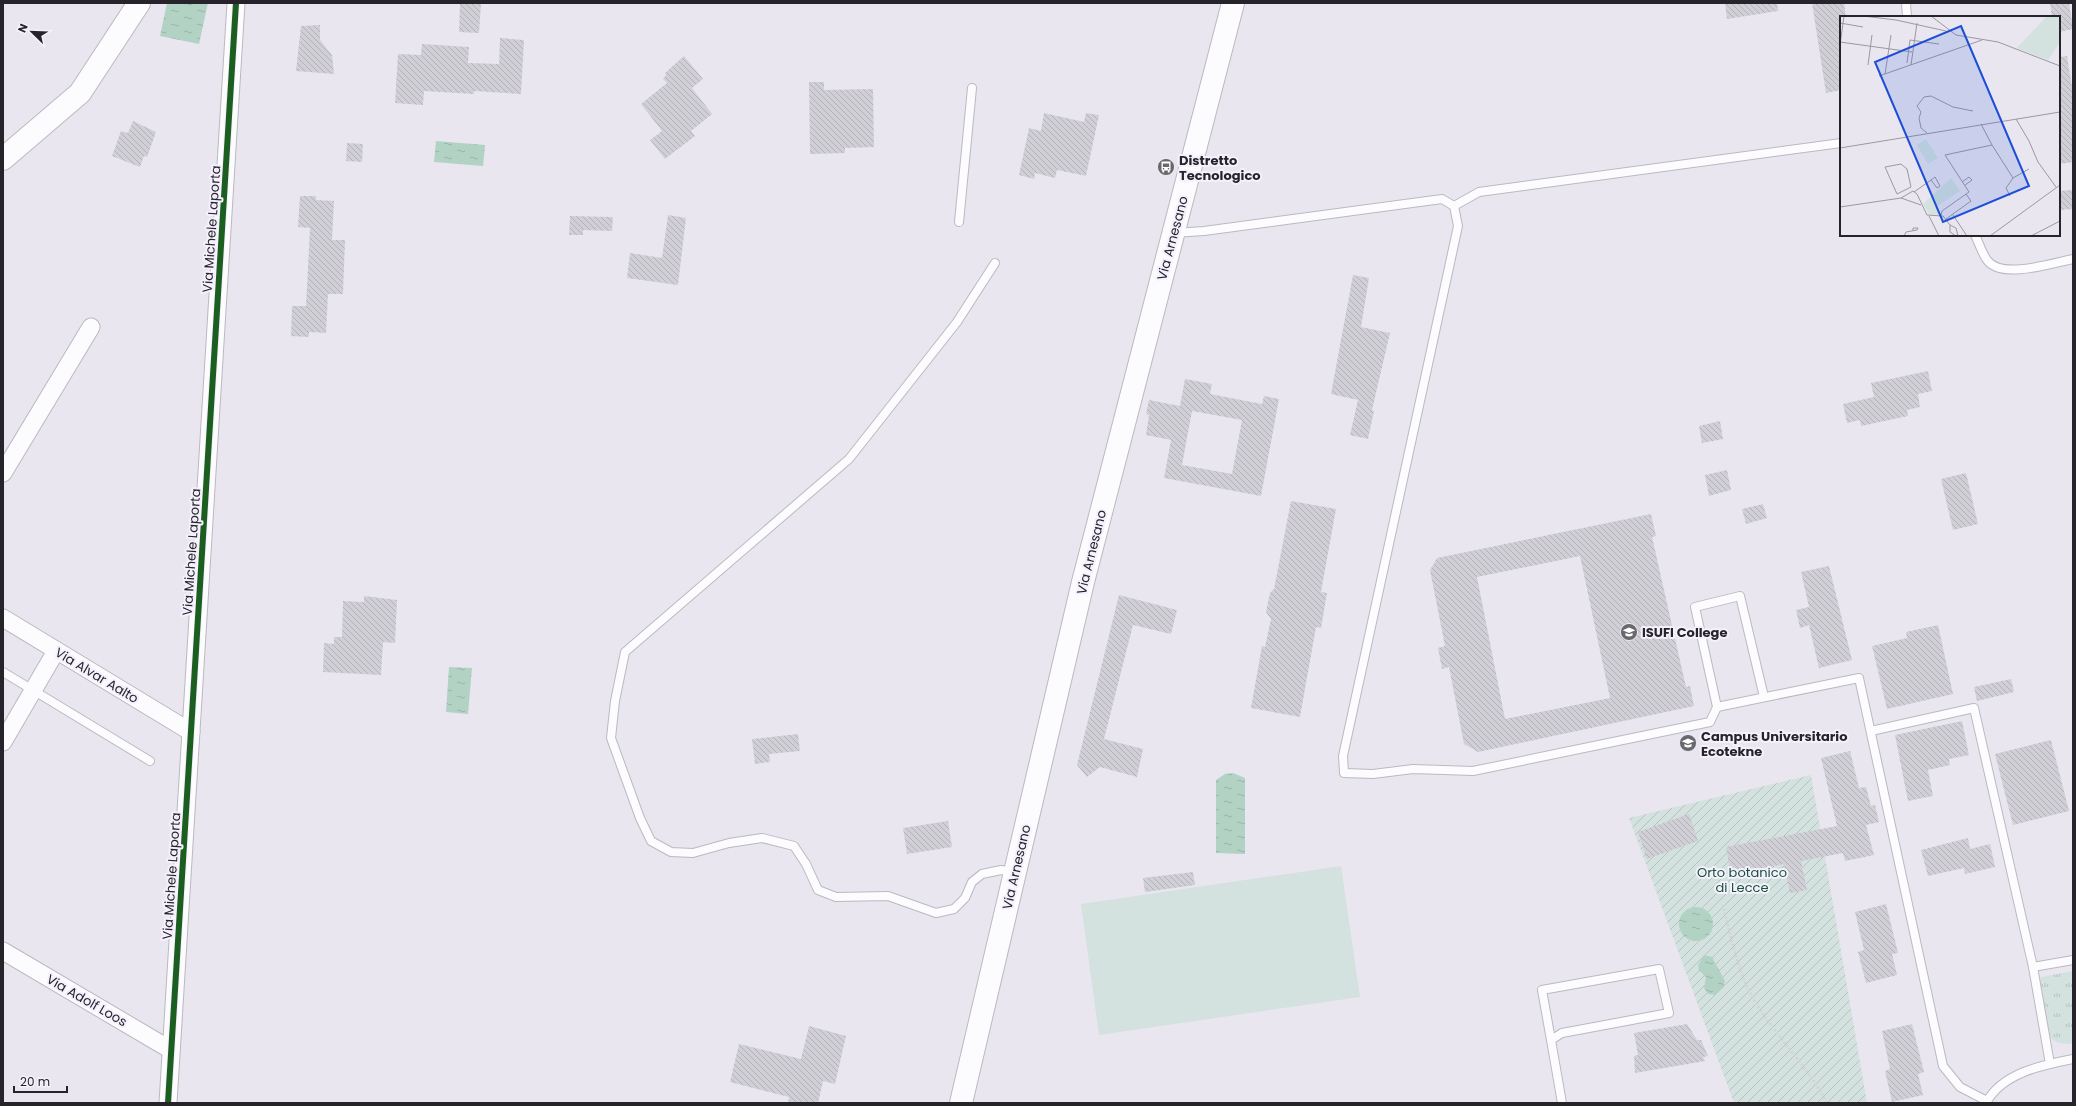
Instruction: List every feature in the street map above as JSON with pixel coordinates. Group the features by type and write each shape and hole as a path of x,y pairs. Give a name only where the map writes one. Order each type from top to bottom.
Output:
{"main road":[{"path":"3,159 80,93 139,3"},
{"name":"Via Arnesano","path":"960,1103 1083,582 1233,3"}],"street":[{"name":"Via Michele Laporta","path":"168,1103 236,3"},
{"path":"3,473 91,327"},
{"name":"Via Alvar Aalto","path":"3,618 191,732"},
{"path":"3,742 56,650"},
{"name":"Via Adolf Loos","path":"3,951 171,1050"}],"lane":[{"path":"1906,3 1907,16"},
{"path":"959,222 972,88"},
{"path":"1454,206 1480,192 1840,143"},
{"path":"1174,233 1204,231 1442,199 1454,206 1458,226 1343,756 1344,773 1373,774 1413,769 1473,771 1710,722 1718,707 1695,607 1740,596 1764,697"},
{"path":"1976,236 1988,261 1998,267 2013,271 2073,259"},
{"path":"995,262 957,322 849,459 625,652 615,701 611,738 640,818 651,841 671,852 693,853 729,843 762,838 794,846 806,864 818,890 836,897 888,896 936,913 954,909 965,898 972,882 982,874 1001,870 1015,872"},
{"path":"3,672 150,761"},
{"path":"1718,707 1859,678 1943,1066 1960,1087 1987,1102 2001,1084 2029,1070 2073,1059"},
{"path":"1871,731 1974,708 2033,967 2050,1064"},
{"path":"2033,967 2073,960"},
{"path":"1551,1040 1562,1033 1669,1013 1659,969 1542,990 1562,1103"}],"path":[{"path":"1723,905 1737,961 1748,990 1761,1011 1802,1062 1827,1103"}],"green space":[{"name":"Orto botanico di Lecce","path":"1811,775 1867,1103 1734,1103 1629,818"},
{"path":"1341,866 1360,997 1099,1035 1081,904"},
{"path":"2073,971 2073,1043 2063,1044 2050,1038 2039,982 2041,977"}],"water":[{"path":"167,3 208,3 199,44 160,36"},
{"path":"436,141 485,145 483,166 434,162"},
{"path":"449,667 472,668 468,714 446,712"},
{"path":"1233,773 1245,778 1245,854 1216,853 1216,780 1225,774"},
{"path":"1693,907 1699,907 1703,908 1710,914 1713,924 1712,931 1706,938 1699,941 1693,941 1689,940 1682,934 1679,927 1679,921 1680,917 1686,910"},
{"path":"1704,955 1712,957 1725,981 1723,988 1715,995 1708,994 1704,988 1706,977 1699,970 1698,965"}],"building":[{"path":"460,3 481,4 479,33 459,32"},
{"path":"1725,3 1777,3 1778,11 1727,19"},
{"path":"1812,3 1844,3 1846,16 1840,16 1840,90 1826,93"},
{"path":"2050,3 2069,3 2073,29 2060,32 2060,16 2052,16"},
{"path":"320,25 320,40 332,55 334,74 296,71 301,26"},
{"path":"500,38 524,40 521,94 474,91 474,94 424,91 423,105 395,103 398,54 421,55 422,44 469,47 468,63 499,64"},
{"path":"684,56 703,79 692,88 712,114 691,131 695,136 665,159 650,140 662,131 641,104 667,83 663,79 666,75 665,73"},
{"path":"2067,56 2073,94 2073,162 2060,164 2060,57"},
{"path":"809,82 824,82 824,90 873,89 874,147 845,148 845,153 810,154"},
{"path":"1044,113 1084,122 1086,113 1099,115 1086,176 1057,170 1055,178 1035,173 1034,179 1019,175 1029,128 1041,131"},
{"path":"133,121 156,132 147,157 144,156 140,167 112,156 121,131 128,133"},
{"path":"347,143 363,144 362,162 346,161"},
{"path":"2073,190 2073,209 2060,210 2060,191"},
{"path":"300,196 316,196 316,200 334,201 332,240 345,240 343,294 328,294 326,333 309,332 309,337 291,336 292,306 306,306 310,228 298,227"},
{"path":"668,215 686,218 678,285 627,278 630,253 662,258"},
{"path":"570,216 613,217 612,231 583,230 583,235 569,235"},
{"path":"1353,275 1369,278 1361,327 1390,333 1372,410 1374,411 1368,439 1350,435 1358,400 1331,394"},
{"path":"1928,371 1932,391 1918,394 1920,407 1907,410 1908,416 1861,426 1860,420 1847,423 1843,404 1874,397 1871,383"},
{"path":"1185,379 1212,384 1210,394 1262,404 1264,396 1279,399 1261,496 1164,478 1171,440 1146,435 1149,415 1146,414 1149,400 1180,406","holes":["1192,411 1242,420 1232,474 1182,465"]},
{"path":"1720,421 1723,439 1702,443 1699,426"},
{"path":"1727,470 1731,490 1709,496 1705,475"},
{"path":"1966,473 1978,524 1953,530 1941,479"},
{"path":"1291,501 1336,509 1321,592 1327,593 1321,628 1316,627 1300,717 1251,708 1262,646 1265,647 1271,619 1266,612 1270,593 1274,589"},
{"path":"1763,504 1767,518 1746,524 1742,509"},
{"path":"1651,514 1656,536 1652,537 1686,687 1690,686 1694,706 1478,752 1464,744 1449,667 1442,669 1438,648 1445,646 1430,570 1437,558","holes":["1580,556 1610,698 1505,719 1477,577"]},
{"path":"1829,566 1852,660 1819,668 1809,625 1800,628 1796,610 1809,607 1801,572"},
{"path":"1119,595 1177,610 1171,634 1133,625 1104,739 1143,749 1137,777 1100,767 1087,777 1077,765"},
{"path":"364,596 397,600 395,643 383,642 381,675 323,672 324,643 334,644 334,637 342,637 343,601 364,602"},
{"path":"1938,625 1953,694 1887,709 1872,646 1907,638 1906,632"},
{"path":"2011,679 2014,692 1977,701 1974,687"},
{"path":"1962,721 1969,755 1949,759 1950,765 1928,770 1933,796 1908,801 1895,735"},
{"path":"798,734 800,751 769,754 770,762 755,764 752,739"},
{"path":"2051,740 2069,811 2013,825 1995,754"},
{"path":"1850,751 1859,788 1866,787 1871,806 1875,805 1879,822 1866,825 1874,855 1845,861 1843,853 1801,861 1807,890 1790,893 1784,864 1731,874 1726,847 1837,826 1821,758"},
{"path":"1689,814 1698,841 1647,859 1638,832"},
{"path":"948,821 952,847 907,854 903,828"},
{"path":"1968,838 1970,849 1990,844 1995,867 1965,874 1964,868 1928,876 1921,850"},
{"path":"1193,872 1195,885 1145,892 1143,878"},
{"path":"1886,904 1898,953 1892,954 1897,975 1866,983 1858,952 1864,950 1855,912"},
{"path":"1687,1024 1697,1040 1701,1040 1708,1056 1703,1057 1705,1061 1635,1073 1634,1056 1638,1055 1634,1033"},
{"path":"1912,1024 1924,1072 1918,1074 1923,1095 1892,1102 1885,1071 1890,1069 1882,1031"},
{"path":"809,1026 846,1036 835,1084 823,1081 818,1103 788,1103 789,1097 730,1082 739,1044 801,1059"}],"cycle path":[{"path":"168,1103 236,3"}],"place":[{"name":"Distretto Tecnologico","path":"1166,167"},
{"name":"ISUFI College","path":"1629,632"},
{"name":"Campus Universitario Ecotekne","path":"1688,743"}]}
